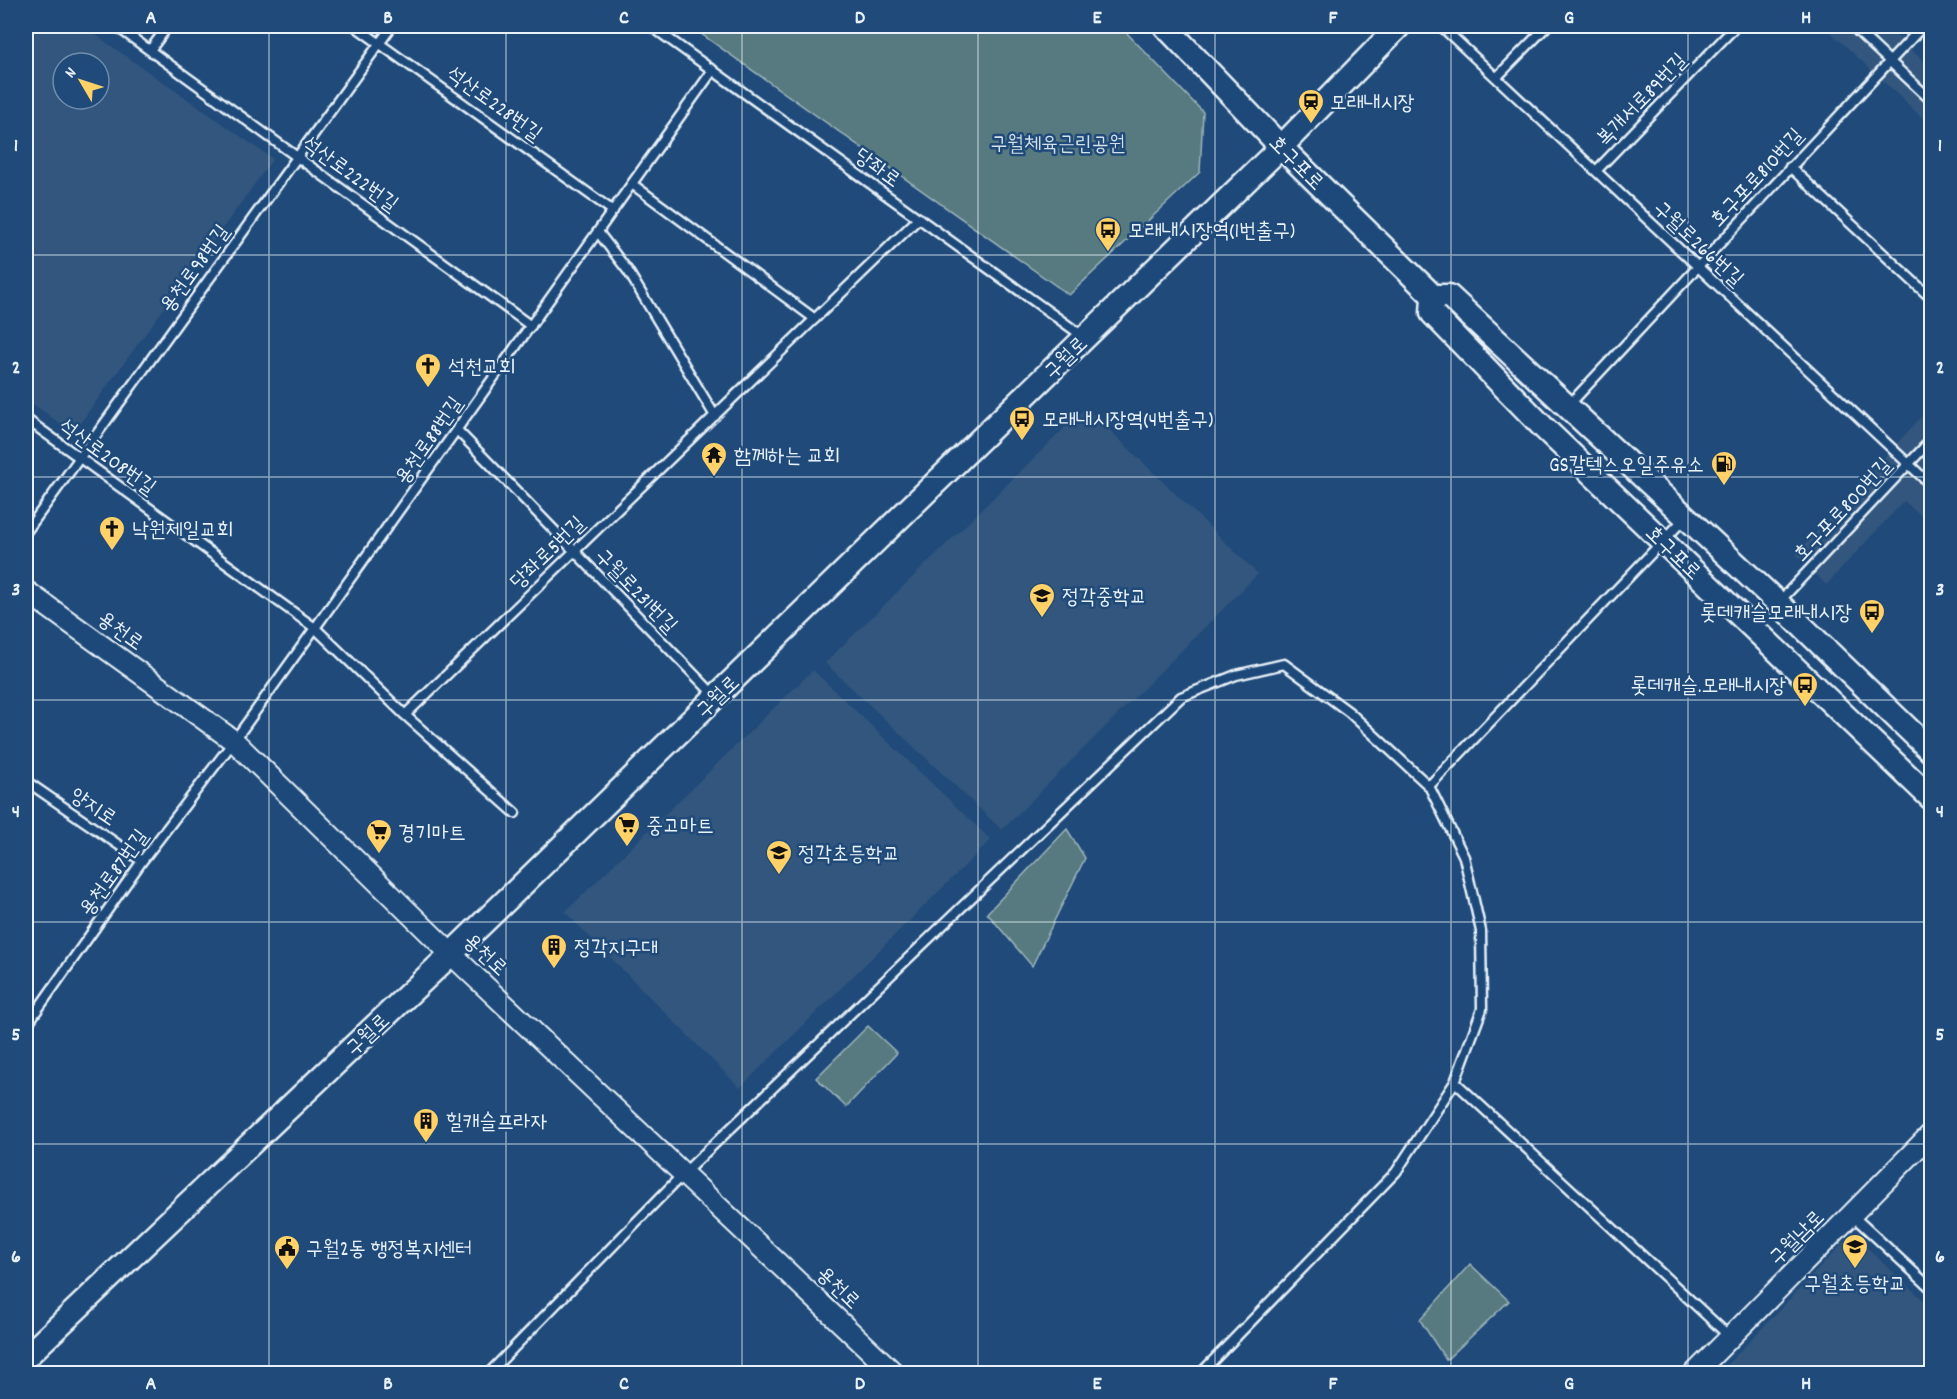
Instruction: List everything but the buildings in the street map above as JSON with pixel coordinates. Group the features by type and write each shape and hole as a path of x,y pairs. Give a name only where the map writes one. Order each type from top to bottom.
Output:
{"main road":[{"name":"호구포로","path":"1165,26 1281,147 1433,296 1449,296 1778,603 1932,752"},
{"name":"구월로","path":"26,1357 451,954 1086,338 1281,147 1399,26"},
{"name":"호구포로","path":"1433,296 1432,312 1544,428 1932,799"}],"street":[{"name":"용천로","path":"26,591 234,741 451,954 895,1374"},
{"name":"구월남로","path":"1694,1374 1932,1133"}],"lane":[{"name":"석산로222번길","path":"116,26 531,326"},
{"path":"150,50 168,26"},
{"name":"석산로228번길","path":"355,26 613,210"},
{"name":"용천로98번길","path":"26,532 392,26"},
{"name":"당좌로","path":"651,26 1086,338"},
{"name":"구월로266번길","path":"1442,26 1932,486"},
{"path":"1497,77 1546,26"},
{"name":"복개서로89번길","path":"1596,171 1736,26"},
{"path":"1852,26 1932,101"},
{"name":"호구포로810번길","path":"1568,406 1923,26"},
{"name":"용천로88번길","path":"234,741 713,70"},
{"path":"1790,168 1932,299"},
{"path":"632,184 815,319"},
{"name":"당좌로5번길","path":"405,715 919,218"},
{"path":"597,232 628,271 715,416"},
{"name":"석산로208번길","path":"26,419 315,628 405,715 515,813"},
{"name":"구월로231번길","path":"457,430 716,697"},
{"name":"호구포로800번길","path":"1778,603 1932,439"},
{"path":"1429,786 1685,518"},
{"path":"488,1374 684,1173 1181,697 1236,675 1284,664 1349,712 1429,786 1464,857 1481,931 1482,1009 1455,1082 1396,1172 1200,1374"},
{"name":"용천로87번길","path":"26,1026 142,861 234,741"},
{"name":"양지로","path":"26,781 142,861"},
{"path":"1455,1082 1730,1337"},
{"path":"1852,1214 1932,1289"}],"shaded area":[{"path":"26,26 83,26 273,159 73,433 26,399"},
{"path":"1824,26 1886,26 1931,68 1931,126"},
{"path":"1931,406 1931,525 1904,501 1826,585 1796,554"},
{"name":"정각중학교","path":"1086,407 1258,574 1002,830 825,663"},
{"name":"정각초등학교","path":"813,670 991,840 740,1088 565,912"},
{"name":"구월초등학교","path":"1852,1234 1931,1307 1931,1373 1719,1373"}],"green space":[{"name":"구월체육근린공원","path":"690,26 1120,26 1203,112 1200,172 1069,295"},
{"path":"1067,829 1085,858 1032,966 987,913"},
{"path":"868,1026 897,1053 846,1107 816,1078"},
{"path":"1470,1264 1509,1301 1446,1360 1420,1320"}],"place":[{"name":"모래내시장","path":"1311,125"},
{"name":"모래내시장역(1번출구)","path":"1108,253"},
{"name":"석천교회","path":"428,389"},
{"name":"모래내시장역(4번출구)","path":"1022,442"},
{"name":"함께하는 교회","path":"714,478"},
{"name":"GS칼텍스오일주유소","path":"1724,487"},
{"name":"낙원제일교회","path":"112,552"},
{"name":"정각중학교","path":"1042,619"},
{"name":"롯데캐슬모래내시장","path":"1872,635"},
{"name":"롯데캐슬.모래내시장","path":"1805,708"},
{"name":"중고마트","path":"627,848"},
{"name":"경기마트","path":"379,855"},
{"name":"정각초등학교","path":"779,876"},
{"name":"정각지구대","path":"554,970"},
{"name":"힐캐슬프라자","path":"426,1144"},
{"name":"구월초등학교","path":"1855,1270"},
{"name":"구월2동 행정복지센터","path":"287,1271"}]}
